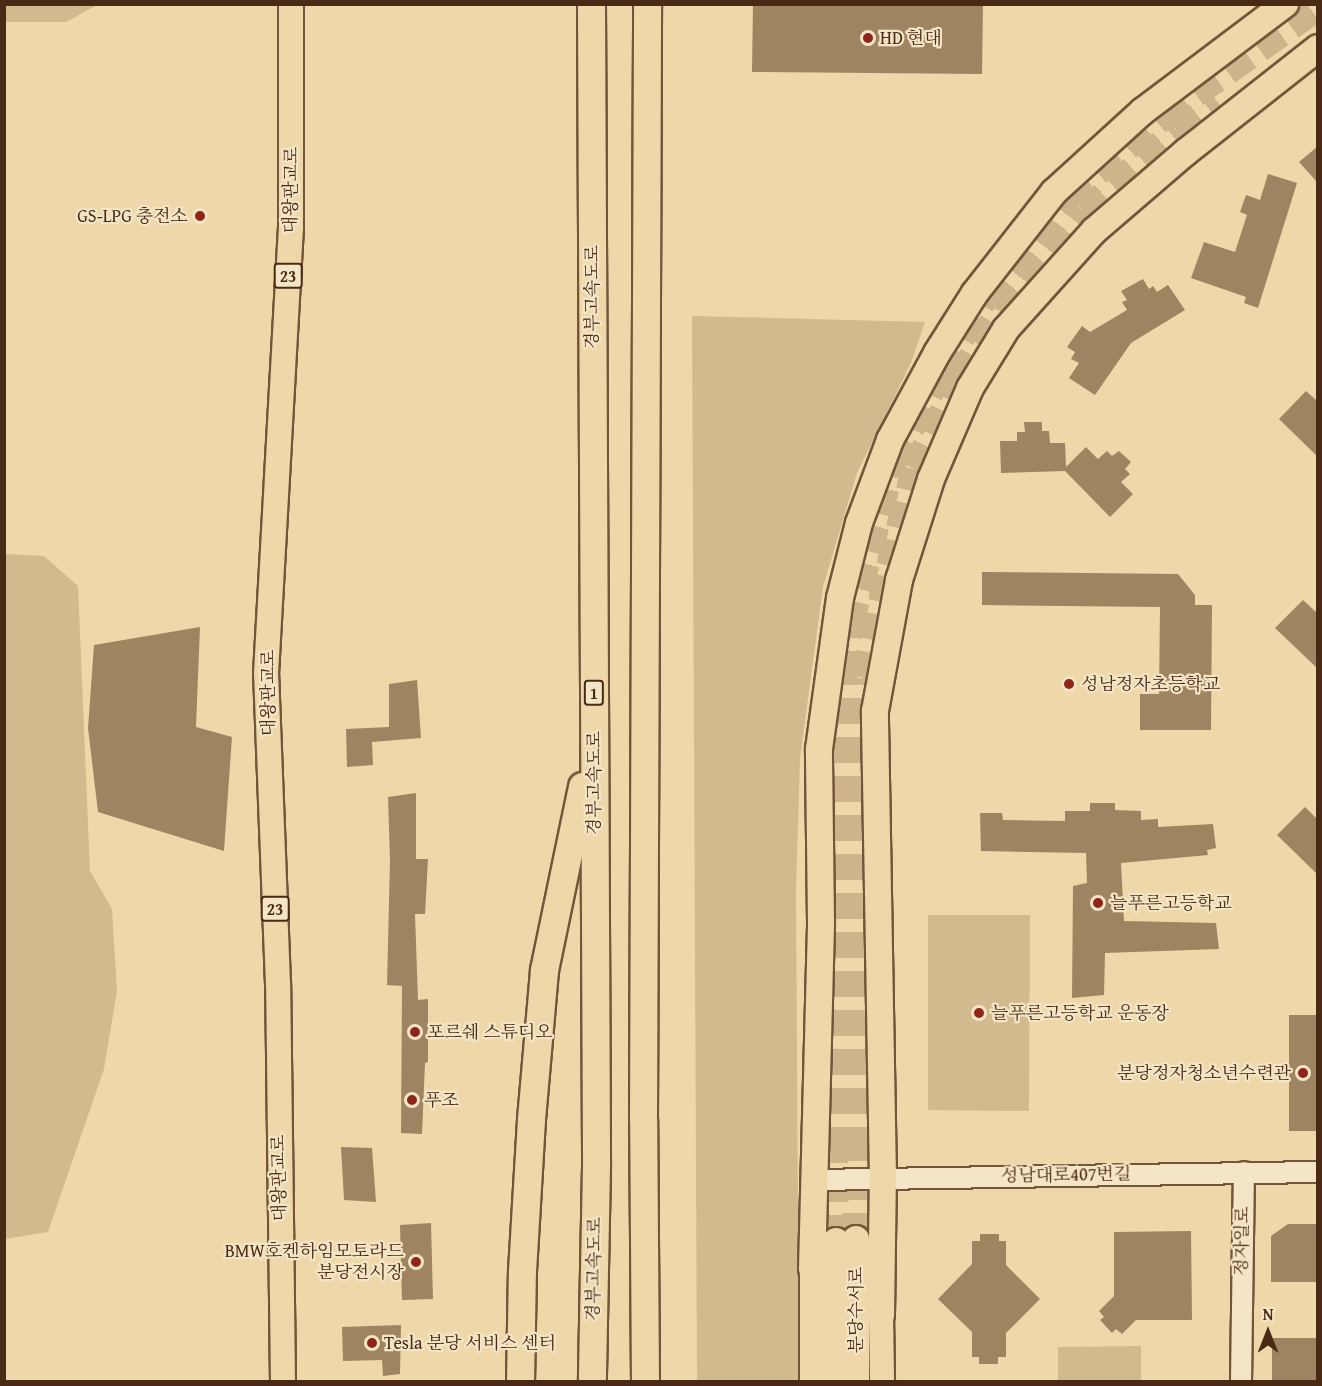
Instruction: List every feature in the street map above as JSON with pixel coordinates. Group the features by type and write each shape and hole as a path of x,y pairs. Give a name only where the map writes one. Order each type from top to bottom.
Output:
{"highway":[{"name":"경부고속도로","path":"591,4 596,1166 592,1382"},
{"path":"645,1382 643,1119 647,4"},
{"path":"812,1269 821,922 819,749 840,598 859,523 890,440 937,353 975,293 1054,192 1143,111 1285,4"},
{"path":"881,1315 884,1179 875,711 899,580 931,479 970,388 1006,329 1094,231 1186,152 1317,48"},
{"path":"520,1382 530,1131 544,970 594,732"},
{"name":"분당수서로","path":"836,1382 846,1240 856,1382"}],"main road":[{"name":"대왕판교로","path":"283,1382 278,984 266,674 291,227 291,4"},
{"path":"812,1269 812,1382"},
{"path":"881,1315 882,1382"}],"street":[{"name":"정자일로","path":"1241,1382 1244,1172"},
{"name":"성남대로407번길","path":"814,1180 1317,1172"}],"shaded area":[{"path":"5,4 97,5 66,22 5,22"},
{"path":"692,316 925,322 911,363 857,473 823,587 800,758 796,889 799,1381 697,1381"},
{"path":"5,554 44,556 78,586 90,871 112,909 117,991 104,1069 48,1232 5,1239"},
{"name":"늘푸른고등학교 운동장","path":"928,915 1030,915 1029,1111 928,1110"},
{"path":"1141,1346 1141,1381 1058,1381 1058,1347"}],"building":[{"name":"HD 현대","path":"753,4 983,4 982,74 752,72"},
{"path":"1317,147 1317,182 1299,162"},
{"path":"1268,174 1297,183 1258,308 1244,303 1246,297 1191,278 1204,242 1235,252 1247,215 1240,212 1246,195 1260,200"},
{"path":"1143,279 1149,289 1153,286 1157,292 1168,285 1185,310 1131,343 1095,395 1069,378 1079,363 1071,359 1075,352 1067,347 1082,326 1090,332 1127,310 1122,302 1127,300 1121,291"},
{"path":"1306,391 1317,401 1317,456 1279,419"},
{"path":"1024,422 1042,422 1042,431 1049,431 1050,443 1065,443 1066,467 1086,447 1098,459 1107,451 1112,456 1119,451 1131,462 1125,469 1130,474 1121,482 1133,494 1110,517 1065,471 1001,473 1000,441 1017,441 1017,432 1025,432"},
{"name":"성남정자초등학교","path":"982,572 1178,574 1195,595 1195,605 1212,605 1211,730 1140,730 1140,694 1159,694 1160,607 982,605"},
{"path":"1303,600 1317,613 1317,668 1275,628"},
{"path":"200,627 196,727 232,737 224,851 98,812 88,728 94,645"},
{"path":"417,680 421,738 372,742 373,765 347,767 346,729 389,727 389,684"},
{"path":"416,793 416,859 428,859 425,914 415,914 418,1000 428,999 428,1062 425,1063 422,1134 401,1133 402,986 387,985 390,860 388,797"},
{"name":"늘푸른고등학교","path":"1090,803 1115,803 1115,810 1141,811 1141,820 1158,819 1158,827 1213,824 1216,848 1207,850 1208,855 1121,863 1124,921 1216,923 1219,949 1105,953 1104,995 1072,998 1073,886 1087,883 1086,853 981,851 980,813 1002,813 1003,820 1065,821 1065,811 1090,811"},
{"path":"1305,807 1317,819 1317,874 1277,835"},
{"name":"분당정자청소년수련관","path":"1289,1015 1317,1015 1317,1131 1289,1131"},
{"path":"341,1147 372,1148 376,1202 344,1200"},
{"name":"BMW호켄하임모토라드 분당전시장","path":"431,1223 433,1299 402,1300 400,1225"},
{"path":"1288,1224 1317,1224 1317,1282 1271,1282 1271,1236"},
{"path":"1191,1231 1192,1320 1136,1320 1122,1334 1116,1329 1112,1333 1100,1320 1104,1317 1099,1311 1114,1296 1114,1232"},
{"path":"980,1234 999,1234 999,1241 1006,1241 1006,1265 1040,1299 1006,1333 1006,1357 998,1357 998,1364 979,1364 979,1357 972,1357 972,1332 938,1299 972,1264 972,1241 980,1241"},
{"name":"Tesla 분당 서비스 센터","path":"401,1325 400,1374 383,1376 382,1360 343,1361 342,1327"},
{"path":"1272,1338 1317,1338 1317,1382 1272,1382"}],"tunnel":[{"path":"836,1241 835,1153 844,676 850,627 893,463 985,299 1068,198 1164,117 1318,8"},
{"path":"856,1239 854,1153 864,678 914,469 959,378 999,310 1084,212 1176,130 1216,100"}],"place":[{"name":"HD 현대","path":"868,38"},
{"name":"GS-LPG 충전소","path":"200,216"},
{"name":"성남정자초등학교","path":"1069,684"},
{"name":"늘푸른고등학교","path":"1098,903"},
{"name":"늘푸른고등학교 운동장","path":"979,1013"},
{"name":"포르쉐 스튜디오","path":"415,1032"},
{"name":"분당정자청소년수련관","path":"1303,1073"},
{"name":"푸조","path":"412,1100"},
{"name":"BMW호켄하임모토라드 분당전시장","path":"416,1262"},
{"name":"Tesla 분당 서비스 센터","path":"372,1343"}]}
